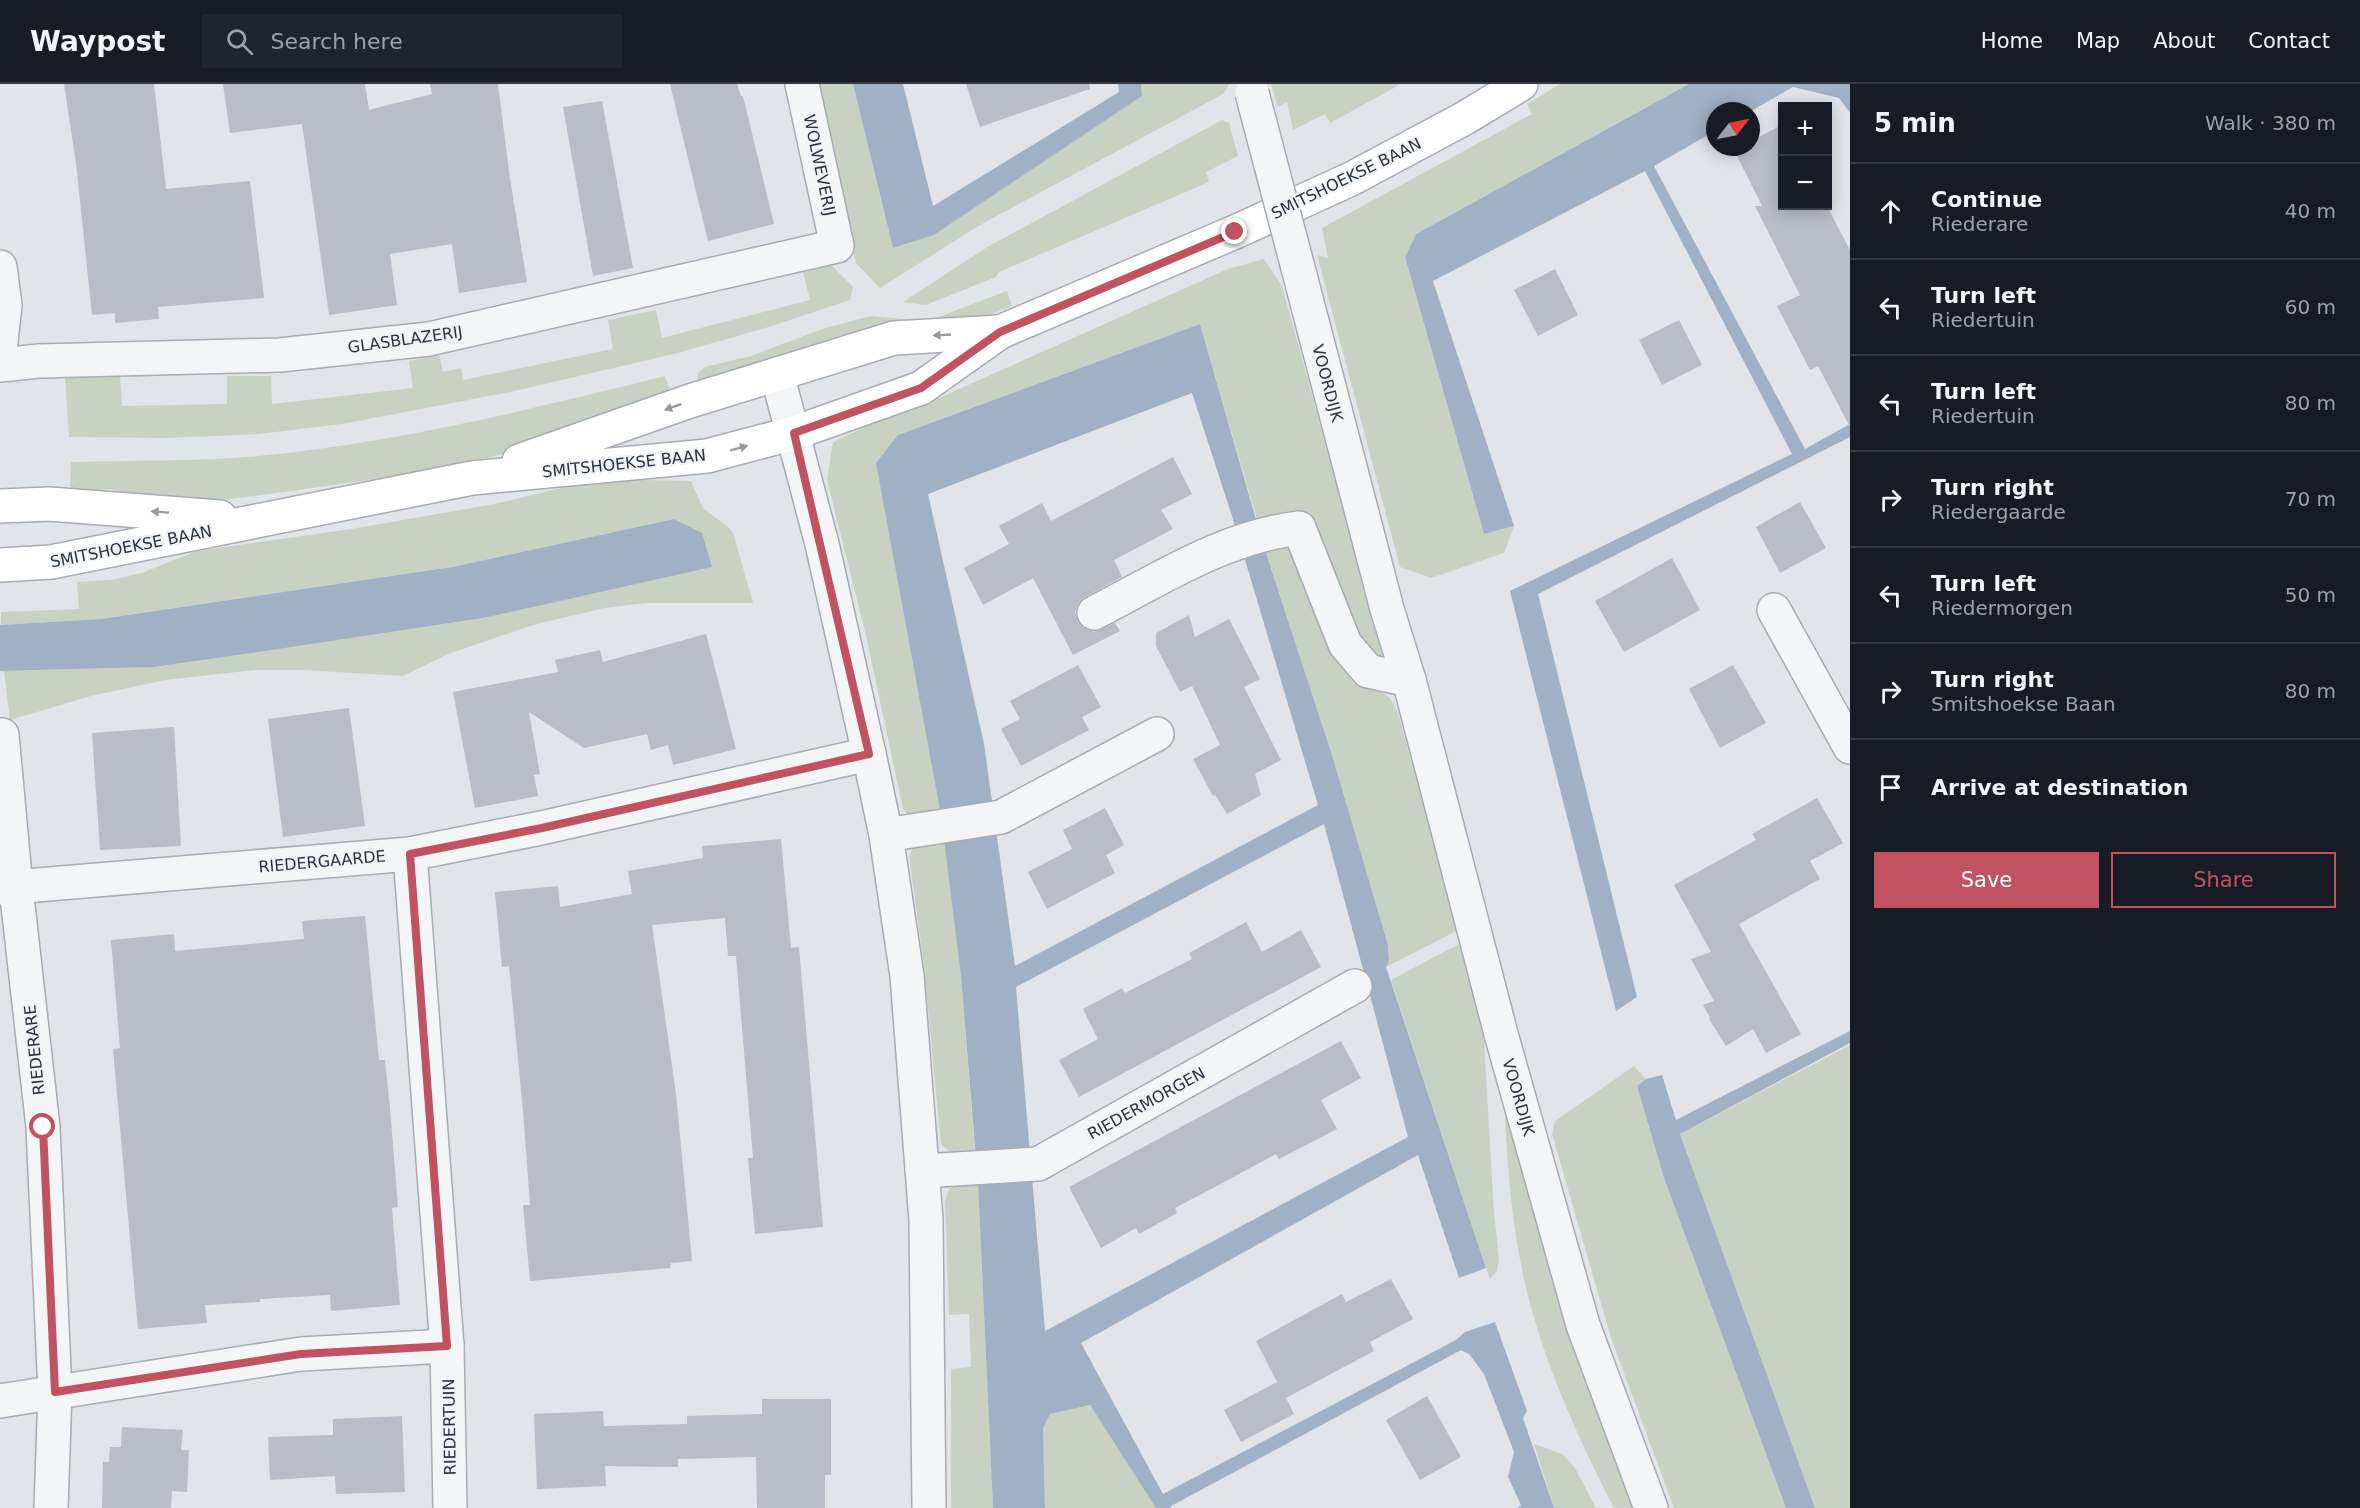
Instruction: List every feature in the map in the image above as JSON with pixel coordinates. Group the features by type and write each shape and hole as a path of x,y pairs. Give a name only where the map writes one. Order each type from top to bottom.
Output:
{"street":[{"name":"WOLWEVERIJ","path":"802,84 837,246"},
{"name":"SMITSHOEKSE BAAN","path":"0,565 51,562 472,478 707,456 794,433 921,388 1000,332 1225,237 1351,179 1466,118 1521,84"},
{"name":"VOORDIJK","path":"1250,89 1387,609 1409,680 1501,1034 1583,1325 1651,1508"},
{"name":"GLASBLAZERIJ","path":"0,365 39,361 280,355 429,339 837,246"},
{"path":"0,267 5,305 0,351"},
{"name":"SMITSHOEKSE BAAN","path":"472,478 690,401 894,338 1000,332"},
{"path":"777,374 794,433 869,754 886,835 907,976 926,1220 929,1508"},
{"name":"SMITSHOEKSE BAAN","path":"0,506 49,504 261,520"},
{"path":"1094,613 1217,549 1271,531 1299,528 1345,644 1368,671 1409,680"},
{"path":"0,557 0,565"},
{"path":"1774,610 1848,736"},
{"path":"886,835 1000,817 1158,734"},
{"path":"2,735 8,888"},
{"name":"RIEDERGAARDE","path":"8,888 410,854 542,828 869,754"},
{"name":"RIEDERTUIN","path":"410,854 447,1346 450,1508"},
{"name":"RIEDERARE","path":"8,888 43,1127 55,1392 51,1508"},
{"name":"RIEDERMORGEN","path":"922,1172 1038,1164 1355,986"},
{"path":"0,1401 301,1354 447,1346"}],"green space":[{"path":"814,84 853,84 893,248 934,235 1142,96 1141,84 1229,84 1224,93 1214,99 980,225 880,288 856,263"},
{"path":"1271,84 1401,84 1330,123 1325,114 1293,130 1287,102 1278,107"},
{"path":"1560,84 1689,84 1416,234 1405,257 1484,534 1514,526 1504,553 1431,578 1400,567 1317,255 1328,258 1322,228 1532,114 1527,104"},
{"path":"1222,120 1229,123 1238,156 1206,172 1209,182 999,272 996,277 926,305 903,302 989,246"},
{"path":"1264,259 1282,286 1386,663 1365,651 1313,525 1258,523 1200,324 898,435 941,815 911,818 903,809 867,640 827,480 833,442 871,424 930,402 1228,269"},
{"path":"831,265 853,287 850,300 769,327 674,354 510,392 342,424 259,434 166,438 69,437 65,377 120,377 122,406 227,404 227,376 271,376 272,404 413,388 409,361 439,355 443,372 461,368 463,380 613,349 608,320 656,310 662,338 810,300 803,272"},
{"path":"1007,291 1012,306 974,321 698,385 698,373 705,367 751,356 822,329 870,316 928,321"},
{"path":"665,376 671,393 624,416 575,435 479,460 382,478 185,505 162,504 111,489 70,492 71,462 258,456 361,443 463,424"},
{"path":"598,479 691,481 703,508 733,533 753,603 646,603 604,608 533,625 448,654 403,676 304,670 255,670 165,680 91,696 10,720 4,671 154,667 483,618 674,519 452,567 101,619 1,625 1,612 79,609 77,582 111,580 142,573 197,551 351,529 495,504"},
{"path":"1292,540 1343,665 1353,680 1380,691 1390,698 1398,713 1458,930 1386,967 1389,959 1388,945 1332,755 1263,544"},
{"path":"944,837 961,976 975,1153 952,1152 941,1144 924,966 909,856 914,846"},
{"path":"1461,943 1483,1024 1494,1213 1499,1259 1497,1271 1490,1279 1391,980"},
{"path":"1850,1045 1850,1508 1815,1508 1680,1134"},
{"path":"1634,1066 1646,1079 1637,1086 1664,1178 1786,1508 1674,1508 1612,1341 1552,1134 1555,1121"},
{"path":"1509,1116 1560,1299 1589,1390 1633,1508 1614,1508 1567,1409 1547,1359 1520,1260 1508,1165 1505,1118"},
{"path":"959,1183 978,1183 993,1508 951,1508 951,1369 971,1367 969,1314 949,1315 945,1201 949,1189"},
{"path":"1090,1405 1156,1508 1045,1508 1043,1428 1049,1414"},
{"path":"1534,1444 1562,1454 1575,1468 1596,1508 1554,1508"}],"water":[{"path":"853,84 903,84 933,206 1119,92 1118,84 1141,84 1142,96 934,235 893,248"},
{"path":"1689,84 1850,84 1850,113 1839,98 1793,87 1760,106 1760,102 1706,102 1706,136 1654,166 1805,449 1850,424 1850,437 1538,594 1637,997 1616,1011 1510,591 1792,454 1645,171 1433,281 1514,526 1484,534 1405,257 1416,234"},
{"path":"1200,324 1263,544 1332,755 1388,945 1389,960 1386,967 1486,1268 1459,1278 1418,1155 1081,1343 1163,1494 1456,1340 1465,1332 1495,1322 1527,1411 1523,1418 1554,1508 1517,1508 1521,1505 1508,1477 1514,1452 1484,1374 1469,1354 1461,1350 1171,1506 1172,1508 1156,1508 1090,1405 1050,1414 1043,1428 1045,1508 993,1508 978,1183 961,976 941,815 876,463 898,435","holes":["1192,393 1232,516 1318,805 1015,966 984,744 928,494","1324,824 1408,1137 1045,1331 1016,987"]},
{"path":"674,519 702,533 712,567 483,618 278,649 154,667 0,671 0,625 101,619 452,567"},
{"path":"1850,1031 1850,1043 1680,1134 1815,1508 1786,1508 1664,1178 1637,1086 1646,1079 1662,1075 1676,1120"}],"building":[{"path":"64,84 154,84 166,189 250,181 264,298 158,307 159,319 115,323 115,313 92,315 76,163"},
{"path":"223,84 365,84 369,110 432,94 430,84 498,84 510,179 527,282 459,293 452,244 390,254 397,305 329,315 302,124 230,133"},
{"path":"670,84 737,84 743,96 774,224 708,241"},
{"path":"966,84 1089,84 1090,89 980,127"},
{"path":"602,101 633,268 593,276 563,107"},
{"path":"1778,127 1778,210 1829,210 1850,250 1850,427 1818,366 1810,370 1777,306 1800,295 1755,206 1762,206 1737,156 1760,156 1760,136"},
{"path":"1555,269 1578,315 1538,336 1514,290"},
{"path":"1679,320 1702,365 1662,385 1639,340"},
{"path":"1173,457 1192,494 1161,510 1173,529 1114,560 1122,577 1085,597 1078,603 1075,612 1078,622 1085,629 1094,632 1115,623 1120,631 1073,655 1033,578 983,605 964,568 1009,544 999,526 1042,503 1051,521"},
{"path":"1800,502 1826,548 1780,573 1756,527"},
{"path":"1672,558 1700,610 1624,652 1595,601"},
{"path":"1189,615 1195,637 1229,619 1260,679 1244,687 1281,760 1255,774 1261,795 1227,814 1215,795 1213,796 1193,759 1220,745 1192,686 1180,692 1156,646 1156,633"},
{"path":"706,634 736,749 673,765 668,745 651,750 647,734 584,748 529,712 540,774 534,775 538,796 475,808 453,692 558,672 555,660 600,650 603,662"},
{"path":"1078,665 1101,707 1082,717 1089,730 1021,766 1001,729 1020,719 1010,701"},
{"path":"1733,665 1766,723 1720,748 1689,689"},
{"path":"349,708 365,826 283,837 268,719"},
{"path":"174,727 181,846 100,850 92,733"},
{"path":"1817,798 1843,843 1810,861 1820,879 1739,924 1801,1034 1766,1053 1753,1029 1726,1046 1703,1005 1714,1001 1691,959 1711,952 1674,885 1756,840 1752,834"},
{"path":"1105,808 1124,845 1106,855 1115,873 1047,909 1028,872 1072,849 1063,830"},
{"path":"781,839 791,948 799,947 823,1227 755,1234 748,1158 753,1158 736,956 728,956 725,918 652,925 676,1094 692,1261 671,1263 670,1268 530,1281 523,1205 530,1205 523,1111 509,966 502,967 495,892 558,886 560,907 632,894 628,871 703,858 702,846"},
{"path":"365,916 379,1060 385,1060 390,1108 398,1207 392,1208 400,1305 331,1311 330,1295 260,1299 260,1302 205,1305 207,1323 138,1329 113,1049 120,1048 111,940 174,934 175,951 304,939 302,921"},
{"path":"1246,922 1262,952 1301,930 1321,967 1079,1097 1059,1060 1098,1039 1083,1009 1122,988 1125,993 1192,959 1189,953"},
{"path":"1341,1041 1361,1078 1321,1100 1337,1129 1279,1159 1276,1154 1175,1208 1177,1213 1139,1234 1136,1228 1101,1248 1069,1187"},
{"path":"1391,1279 1413,1319 1370,1342 1374,1351 1286,1398 1294,1414 1241,1442 1224,1410 1277,1382 1256,1341 1342,1294 1346,1302"},
{"path":"1427,1396 1461,1457 1420,1480 1386,1420"},
{"path":"762,1399 831,1399 831,1475 825,1475 825,1508 757,1508 756,1457 678,1459 678,1467 605,1466 606,1486 537,1489 534,1414 603,1411 604,1426 687,1424 687,1416 762,1414"},
{"path":"402,1416 405,1492 336,1494 335,1476 270,1480 268,1437 333,1435 333,1419"},
{"path":"122,1427 183,1430 181,1450 189,1450 187,1492 172,1491 171,1508 102,1508 103,1462 109,1462 110,1447 121,1447"}],"route":[{"path":"43,1127 55,1392 301,1354 447,1346 410,854 542,828 869,754 822,544 794,433 921,388 1000,332 1235,232"}]}
